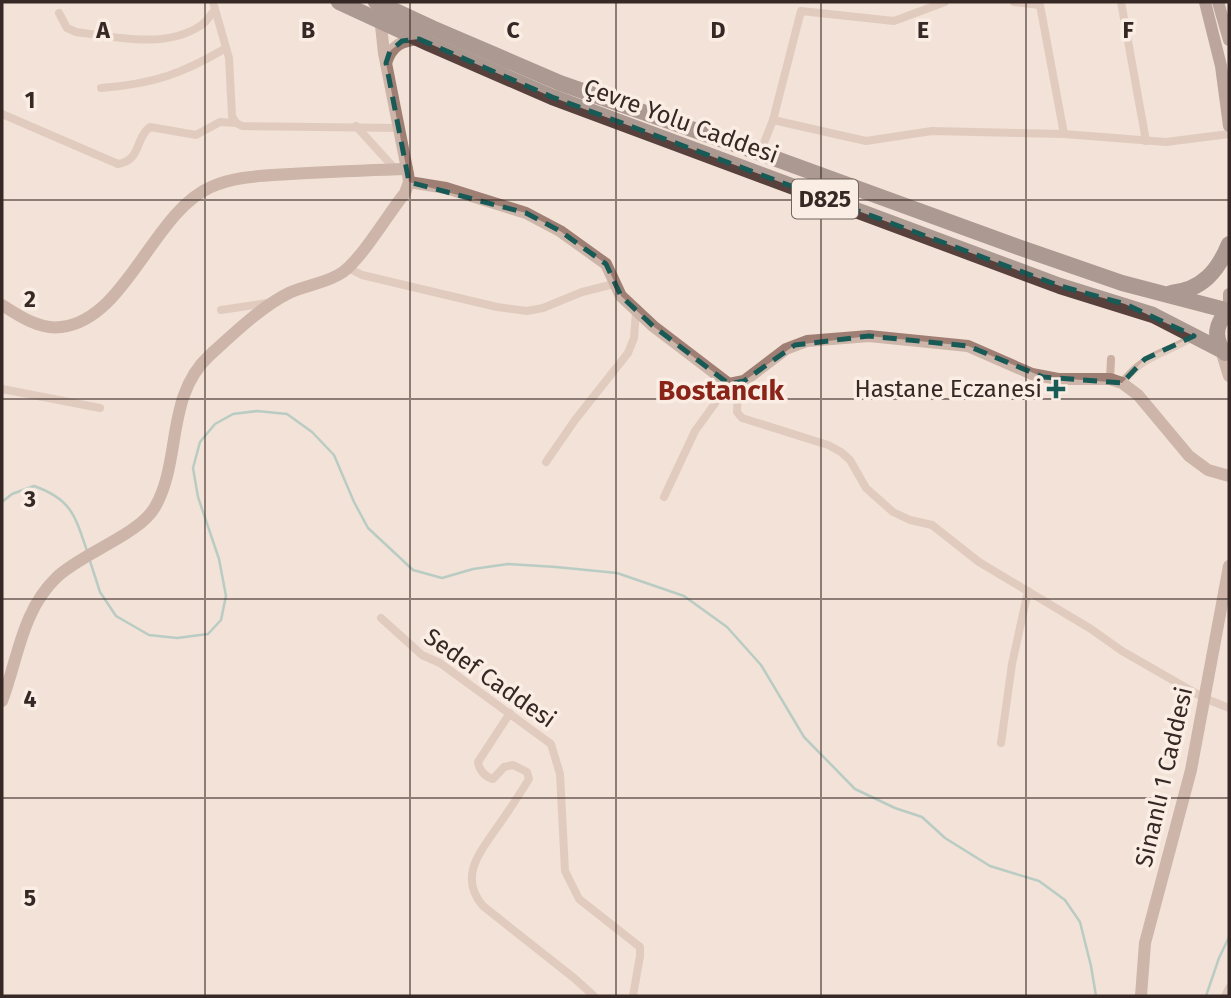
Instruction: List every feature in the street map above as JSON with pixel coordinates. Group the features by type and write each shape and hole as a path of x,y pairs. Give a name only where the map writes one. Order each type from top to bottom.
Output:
{"highway":[{"name":"Çevre Yolu Caddesi","path":"339,2 552,97 1060,286 1135,308 1156,316 1225,353"},
{"name":"Çevre Yolu Caddesi","path":"379,2 560,83 1018,247 1122,282 1229,311"},
{"path":"1161,293 1187,290 1203,283 1215,271 1229,244"},
{"path":"1225,353 1217,342 1218,324 1229,311"}],"main road":[{"path":"1205,2 1225,42"},
{"path":"1218,2 1225,42 1225,88 1229,126"},
{"path":"1229,294 1229,311"}],"street":[{"path":"2,701 32,610 55,578 149,515 163,489 181,403 190,380 209,355 273,302 299,289 334,277 348,268 405,193 399,128 379,20 379,2"},
{"path":"760,153 773,120 806,2"},
{"path":"802,11 894,21 944,2"},
{"path":"1014,2 1040,5 1063,134"},
{"path":"1121,2 1146,141"},
{"path":"59,13 67,28 76,32 148,39 165,38 202,26 214,6"},
{"path":"214,6 226,48 232,116 236,123"},
{"path":"386,63 390,51 402,41 419,39"},
{"path":"101,88 143,84 167,77 189,69 226,48"},
{"path":"2,114 118,164 128,162 135,156 146,129 150,127 197,135 220,122 242,125 399,128"},
{"path":"773,120 866,141 932,131 1063,134 1166,142 1229,134"},
{"path":"356,126 404,173"},
{"path":"2,306 27,320 51,327 60,328 80,321 98,309 128,279 182,208 207,188 262,176 404,173 535,216 601,259 621,296 636,311 667,339 734,384 737,412 742,418 828,445 841,452 873,497 893,512 910,520 932,525 979,562 1143,664 1229,708"},
{"path":"348,268 362,275 497,307 527,311 614,284"},
{"path":"221,310 273,302"},
{"path":"546,462 628,353 634,338 636,311"},
{"path":"664,497 695,431 734,384 795,345 827,338 869,336 968,346 1043,377 1116,381 1138,395 1189,456 1208,470 1229,476"},
{"path":"1116,381 1145,359 1194,336"},
{"path":"1225,353 1229,376"},
{"path":"1111,359 1116,381"},
{"path":"2,389 100,408"},
{"name":"Sinanlı 1 Caddesi","path":"1140,996 1145,943 1183,803 1229,566"},
{"path":"1001,743 1012,664 1027,591"},
{"name":"Sedef Caddesi","path":"381,618 422,654 440,663 548,740 554,748 559,774 565,871 579,899 640,947 633,996"},
{"path":"510,713 478,766 493,779 504,767 513,765 527,772 529,779 475,861 472,880 475,897 594,996"},
{"path":"1225,996 1229,988"}],"highlighted area":[{"path":"419,39 552,97 1060,286 1125,304 1194,336 1145,359 1122,383 1043,377 968,346 869,336 795,345 744,381 729,384 653,326 621,296 606,264 560,231 526,213 409,182 386,63 390,51 402,41"}],"waterway":[{"path":"90,561 100,592 116,616 149,635 177,638 208,634 221,620 226,596 219,559 198,497 193,468 200,442 215,424 233,414 257,411 287,414 312,432 334,455 368,528 413,570 442,578 473,569 508,564 556,567 617,573 684,596 727,627 761,665 804,737 855,789 895,808 922,817 945,838 990,866 1039,881 1065,900 1080,922 1096,996"},
{"path":"2,502 12,494 34,486 46,491 70,510 87,551"},
{"path":"1206,996 1229,937"}],"place":[{"name":"Hastane Eczanesi","path":"1056,389"}],"district":[{"name":"Bostancık","path":"721,390"}]}
